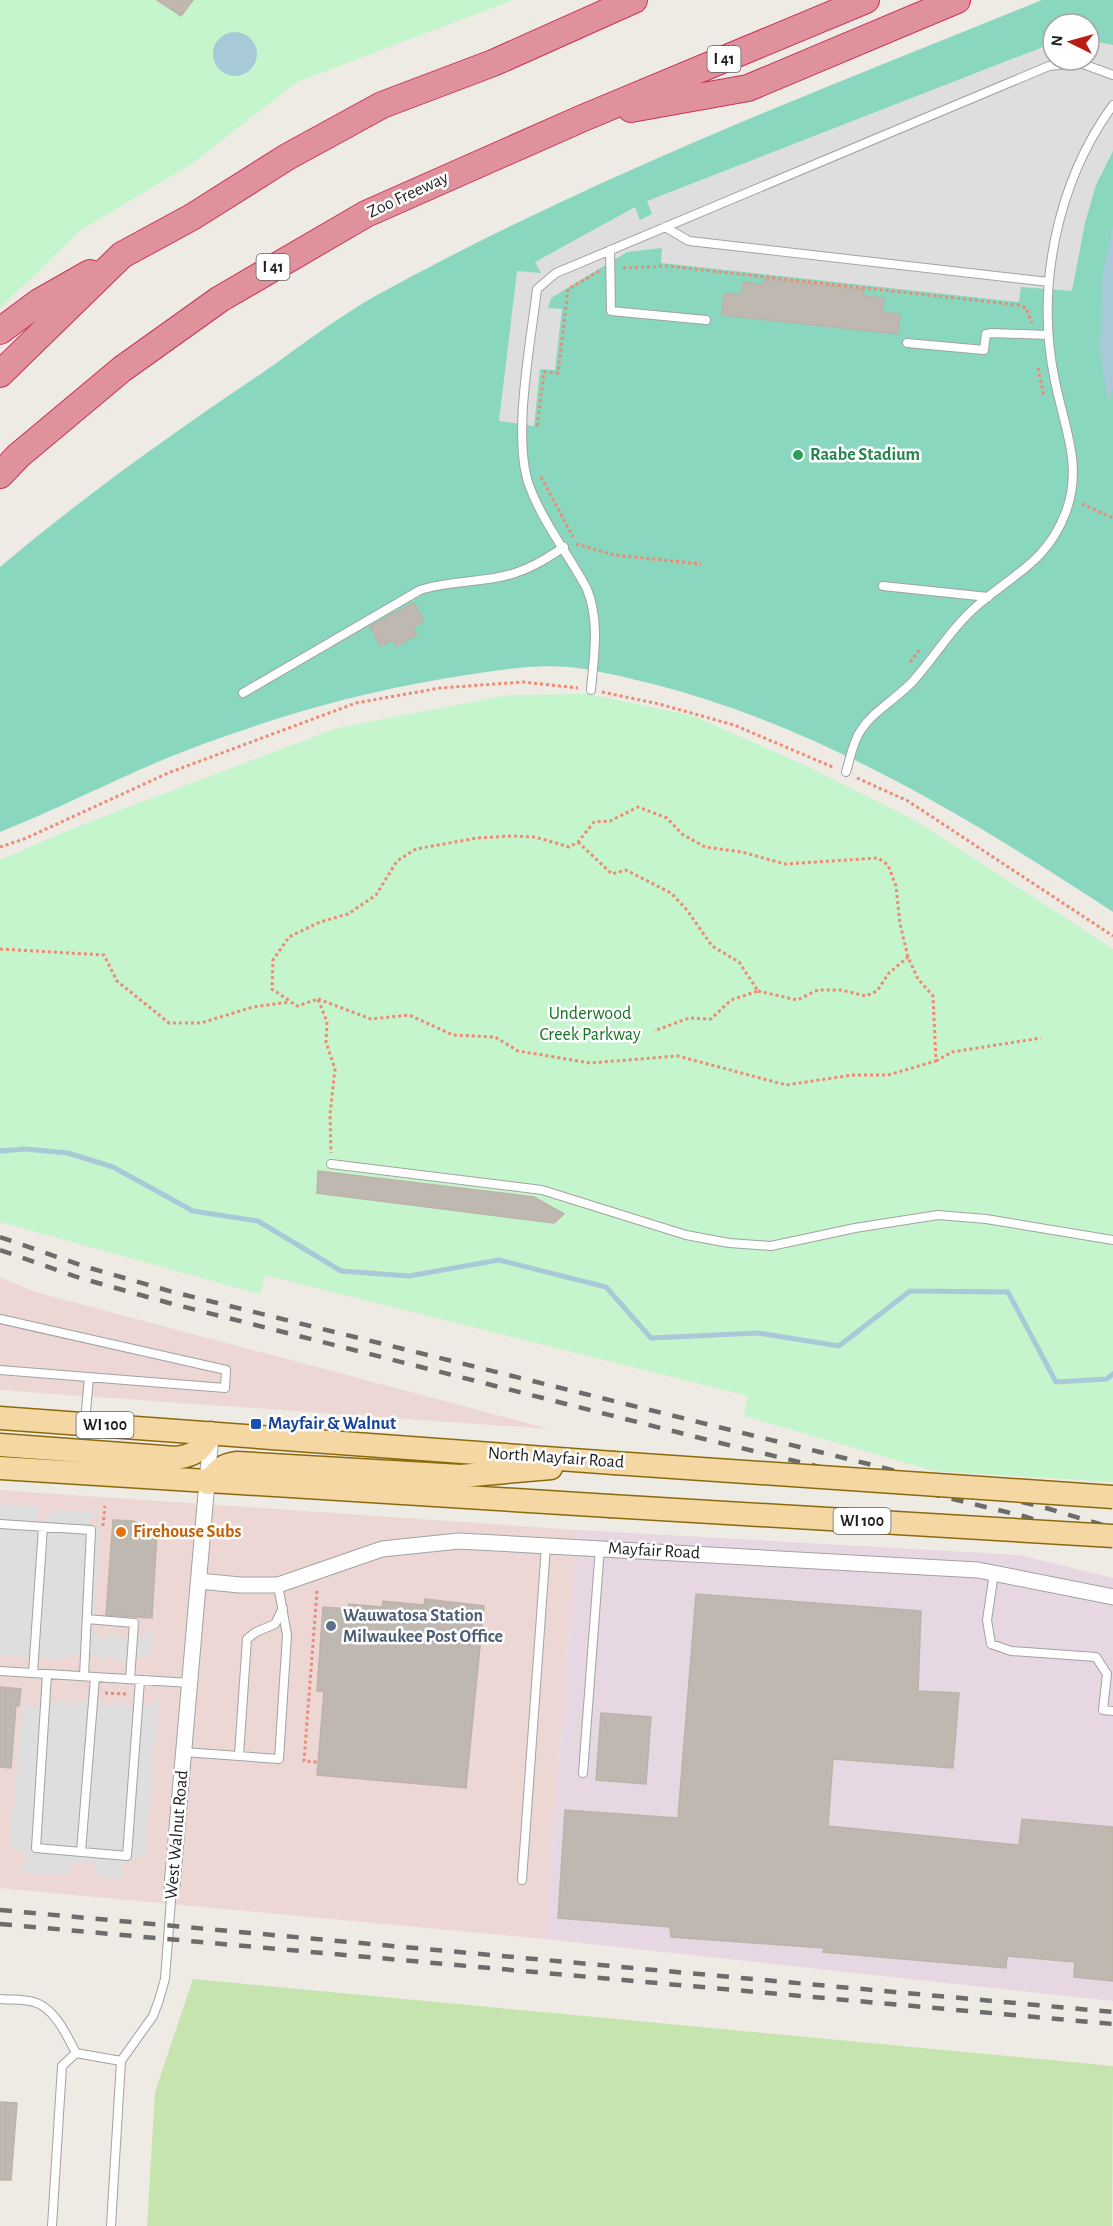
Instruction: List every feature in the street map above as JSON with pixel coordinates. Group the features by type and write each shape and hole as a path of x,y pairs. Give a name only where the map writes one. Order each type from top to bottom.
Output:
{"highway":[{"path":"0,331 39,302 192,217 287,158 382,105 493,63 634,0"},
{"name":"Zoo Freeway","path":"0,475 18,456 122,369 220,299 366,213 583,118 866,0"},
{"path":"583,118 748,88 957,0"},
{"path":"0,374 122,255"}],"main road":[{"name":"North Mayfair Road","path":"0,1418 1113,1497"},
{"path":"0,1445 176,1458 192,1456 201,1450 211,1433"},
{"path":"208,1483 219,1468 237,1463 461,1476 608,1462"},
{"name":"WI 100","path":"0,1468 208,1483 1113,1536"}],"street":[{"name":"West Walnut Road","path":"172,1886 211,1433"},
{"name":"Mayfair Road","path":"199,1581 240,1585 278,1585 356,1556 408,1545 459,1541 546,1544 994,1573 1113,1597"}],"lane":[{"path":"591,690 596,624 593,604 528,483 524,454 523,421 537,289 556,273 1048,66 1080,63 1113,75"},
{"path":"846,772 860,732 867,723 914,681 961,620 1040,556 1052,540 1070,500 1074,476 1073,456 1055,383 1048,336 1049,282 1055,243 1072,181 1082,155 1113,105"},
{"path":"665,227 689,241 1049,282"},
{"path":"610,250 611,311 706,320"},
{"path":"907,343 984,350 986,334 1048,336"},
{"path":"243,693 420,590 513,574 541,563 564,547"},
{"path":"883,586 988,597"},
{"path":"331,1164 542,1190 686,1235 729,1243 771,1246 855,1228 938,1215 986,1219 1113,1240"},
{"path":"0,1319 226,1370 225,1388 0,1370"},
{"path":"85,1424 88,1377"},
{"path":"0,1524 91,1530 84,1676"},
{"path":"33,1673 44,1527"},
{"path":"522,1880 546,1544"},
{"path":"584,1773 600,1548"},
{"path":"994,1573 987,1620 991,1644 1011,1651 1096,1657 1107,1674 1103,1710 1113,1711"},
{"path":"184,1752 279,1759 287,1635 284,1606 278,1585"},
{"path":"239,1755 247,1639 256,1632 275,1624 284,1606"},
{"path":"87,1619 134,1623 130,1680"},
{"path":"0,1671 191,1683"},
{"path":"47,1674 36,1848 127,1856 140,1680"},
{"path":"81,1852 95,1677"},
{"name":"West Walnut Road","path":"121,2061 153,2016 159,2000 165,1979 172,1886"},
{"path":"0,1999 35,2002 48,2010 61,2026 76,2053"},
{"path":"76,2053 121,2061 111,2226"},
{"path":"52,2226 62,2066 76,2053"}],"path":[{"path":"536,428 544,372 558,373 568,289 599,271 668,266 1018,305 1026,308 1032,316 1041,388 1047,407"},
{"path":"539,468 548,492 576,544"},
{"path":"1070,500 1113,518"},
{"path":"564,547 576,544 614,555 701,564"},
{"path":"906,667 926,642"},
{"path":"0,847 24,839 168,773 278,730 356,703 440,688 523,682 591,690 659,704 734,725 846,772 908,801 1113,936"},
{"path":"936,1061 933,996 918,979 908,957 900,924 896,886 888,865 878,858 785,864 742,852 705,847 682,834 667,818 638,807 610,821 594,822 578,842 565,847 535,837 511,837 477,838 416,849 397,861 376,895 348,914 320,922 289,937 273,960 272,989 297,1006 318,999 371,1018 409,1015 453,1035 495,1037 518,1051 590,1063 678,1056 786,1086 853,1076 888,1075 936,1061 952,1052 1041,1038"},
{"path":"578,842 612,874 626,870 671,893 687,910 712,946 739,962 758,991"},
{"path":"0,949 104,955 117,981 169,1023 201,1023 253,1007 289,1002"},
{"path":"654,1031 689,1018 711,1019 731,1000 758,991 797,1000 818,990 841,990 866,996 877,991 890,973 908,957"},
{"path":"318,999 327,1022 326,1042 335,1069 330,1114 331,1164"},
{"path":"103,1526 105,1506"},
{"path":"317,1591 304,1761 318,1762"},
{"path":"100,1692 128,1694"}],"shaded area":[{"path":"1101,42 1113,45 1113,151 1096,185 1085,223 1072,291 1021,287 1019,302 661,263 662,248 627,252 551,298 548,308 562,309 555,370 540,369 534,426 499,421 517,271 541,273 535,262 635,207 640,220 652,214 647,201 1041,48 1041,72 1101,72"},
{"path":"0,1277 35,1292 549,1429 0,1390"},
{"path":"0,1490 577,1530 545,1939 0,1888"},
{"path":"0,1504 39,1506 38,1521 43,1522 53,1510 96,1512 88,1524 100,1526 93,1633 108,1639 109,1632 121,1638 140,1636 153,1630 151,1656 121,1662 108,1655 106,1663 93,1655 76,1653 62,1660 0,1655"},
{"path":"577,1530 1019,1555 1113,1578 1113,2001 545,1939"},
{"path":"67,1699 68,1706 80,1701 98,1699 112,1707 114,1700 126,1706 147,1705 159,1700 145,1854 121,1866 124,1878 98,1876 93,1862 76,1861 67,1875 25,1872 17,1875 27,1857 10,1845 23,1700 33,1709"}],"green space":[{"path":"0,0 513,0 297,82 190,165 81,230 0,308"},
{"path":"1042,0 1113,0 1113,912 950,811 836,751 718,703 657,685 602,672 568,667 542,666 491,671 393,688 321,706 178,754 0,832 0,567 64,515 163,442 335,321 379,294 540,212 790,102"},
{"name":"Underwood Creek Parkway","path":"589,694 693,716 800,763 918,822 1113,949 1113,1482 934,1471 744,1416 748,1396 265,1275 260,1294 0,1222 0,860 81,825 337,728 509,695"},
{"path":"193,1979 1113,2066 1112,2226 147,2226 155,2092"}],"water":[{"path":"235,32 251,38 257,54 251,70 235,76 219,70 213,54 219,38"},
{"path":"1113,225 1113,388 1108,403 1100,351 1102,278"}],"building":[{"path":"157,0 193,0 181,16"},
{"path":"765,279 864,290 863,296 884,298 882,312 900,314 898,334 722,315 724,293 742,295 743,282 765,285"},
{"path":"414,603 424,621 413,627 417,635 396,646 393,640 380,646 370,626"},
{"path":"318,1171 534,1197 564,1214 554,1223 317,1193"},
{"path":"113,1520 133,1521 157,1532 152,1618 106,1615"},
{"path":"696,1594 921,1611 918,1691 959,1693 953,1768 833,1759 828,1826 1019,1845 1022,1819 1113,1827 1113,1981 1074,1977 1075,1962 1007,1956 1006,1968 823,1952 824,1948 671,1937 670,1927 558,1918 565,1810 678,1818"},
{"path":"425,1599 484,1606 466,1788 317,1775 324,1691 317,1691 323,1607 348,1609 349,1604 382,1607 383,1601 424,1605"},
{"path":"0,1687 21,1689 19,1706 16,1705 11,1768 0,1767"},
{"path":"601,1713 651,1717 646,1784 596,1780"},
{"path":"0,2102 17,2103 11,2180 0,2180"}],"waterway":[{"path":"0,1151 25,1149 68,1153 113,1167 193,1211 258,1221 341,1271 409,1276 499,1260 606,1287 651,1338 758,1333 839,1346 910,1291 1008,1292 1056,1382 1107,1379 1113,1374"}],"railway":[{"path":"0,1237 83,1266 173,1292 1046,1508 1113,1528"},
{"path":"0,1250 80,1278 169,1303 708,1440 1023,1516 1113,1543"},
{"path":"0,1910 1113,2012"},
{"path":"0,1924 1113,2024"}],"place":[{"name":"Raabe Stadium","path":"798,455"},
{"name":"Mayfair & Walnut","path":"256,1424"},
{"name":"Firehouse Subs","path":"121,1532"},
{"name":"Wauwatosa Station Milwaukee Post Office","path":"331,1626"}]}
